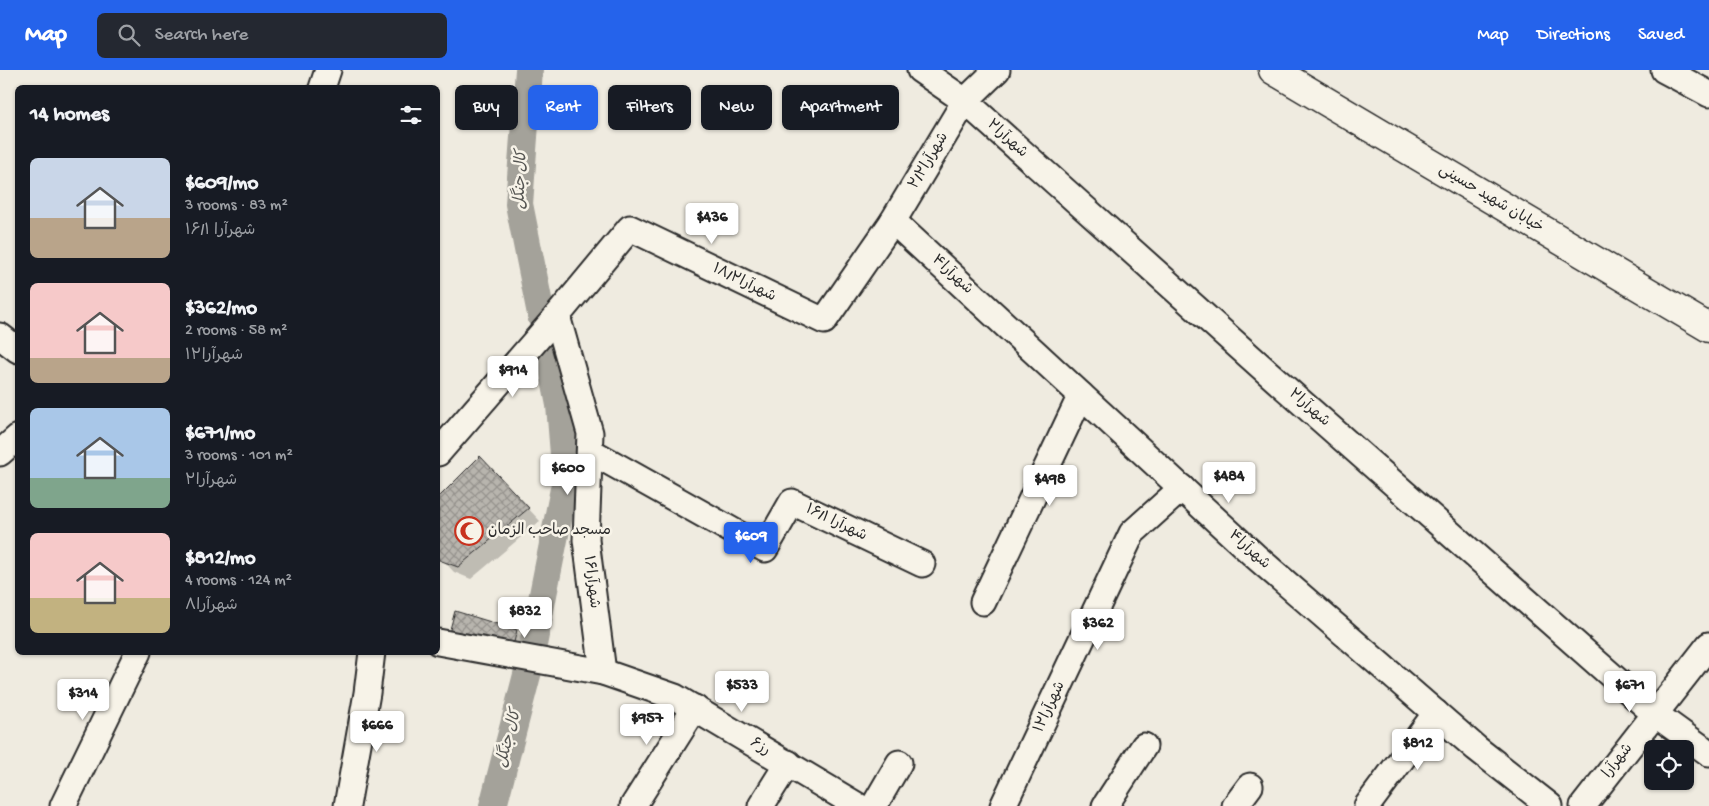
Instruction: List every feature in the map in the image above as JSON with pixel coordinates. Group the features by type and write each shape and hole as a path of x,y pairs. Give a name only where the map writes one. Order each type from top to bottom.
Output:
{"main road":[{"name":"خیابان شهید حسینی","path":"1273,70 1709,328"}],"street":[{"path":"323,85 328,70"},
{"name":"شهرآرا۲","path":"920,70 966,101 1266,371 1655,714 1709,753"},
{"name":"شهرآرا۲/۲","path":"893,221 966,101 996,70"},
{"path":"1664,70 1709,94"},
{"name":"شهرآرا۱۸/۲","path":"557,316 630,228 824,321 893,221"},
{"name":"شهرآرا۴","path":"893,221 1255,556 1476,748 1550,806"},
{"path":"440,451 557,316"},
{"name":"شهرآرا۱۶","path":"557,316 590,433 586,540 603,672"},
{"path":"0,336 15,348"},
{"path":"983,602 1081,395"},
{"path":"0,453 15,440"},
{"name":"شهرآرا ۱۶/۱","path":"590,451 765,549 792,502 922,564"},
{"name":"شهرآرا۱۲","path":"1003,806 1132,533 1182,488"},
{"name":"رز۶","path":"440,642 603,672 675,697 788,763 850,804"},
{"name":"شهرآرا","path":"1583,806 1709,645"},
{"path":"63,806 137,655"},
{"path":"347,806 367,693 372,655"},
{"path":"633,806 695,708"},
{"path":"1367,806 1436,713"},
{"path":"1105,806 1144,746"},
{"path":"761,806 788,763"},
{"path":"874,806 899,763"},
{"path":"1235,806 1250,786"}],"building":[{"name":"مسجد صاحب الزمان","path":"480,456 529,508 458,567 440,560 440,496"},
{"path":"455,611 517,630 513,646 449,633"}],"waterway":[{"name":"کال جنگل","path":"529,70 519,204 542,319"},
{"name":"کال جنگل","path":"532,650 566,479 560,405 549,349"},
{"name":"کال جنگل","path":"493,806 528,671"}],"place":[{"name":"مسجد صاحب الزمان","path":"469,531"}]}
